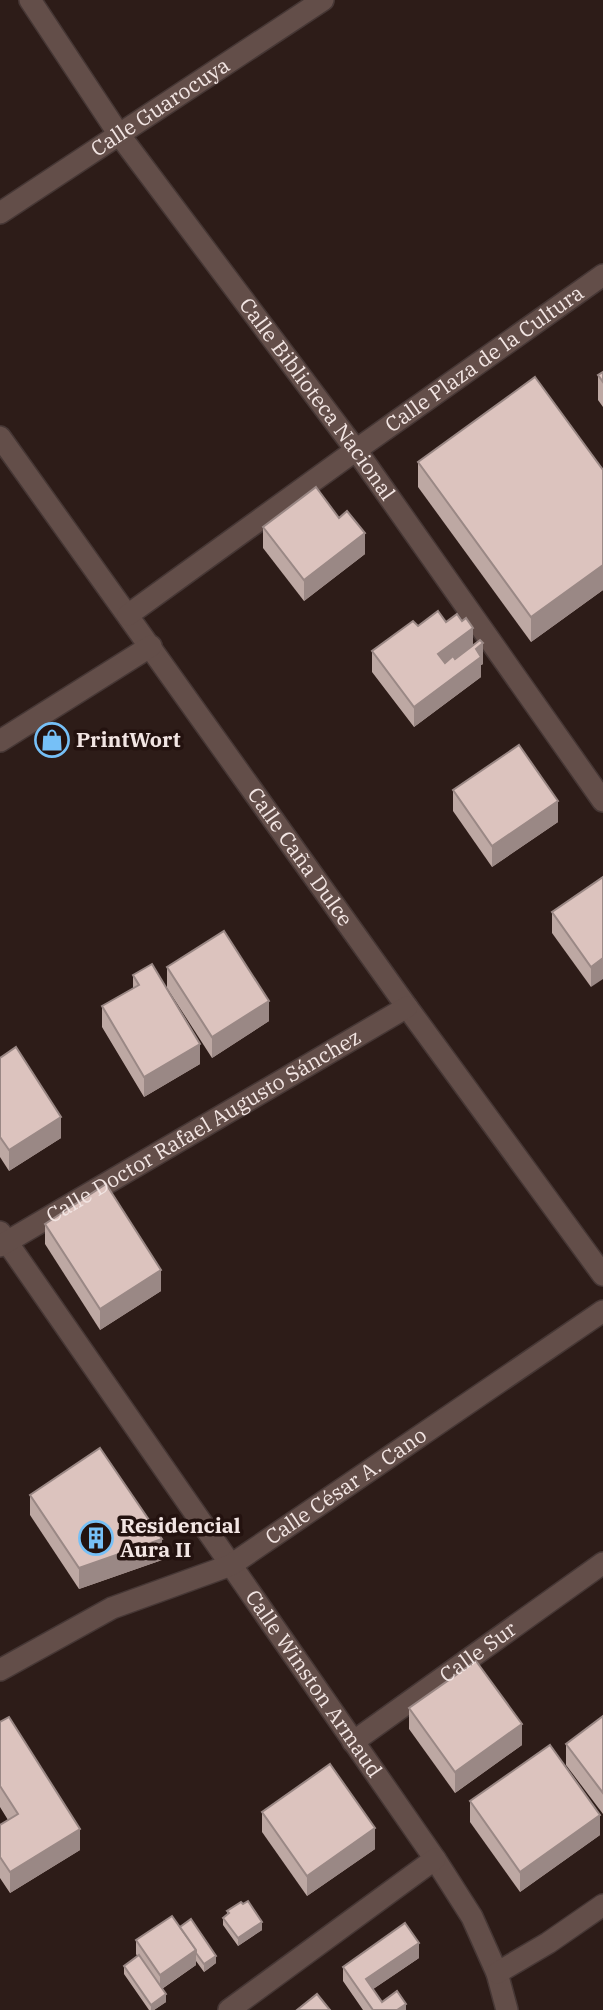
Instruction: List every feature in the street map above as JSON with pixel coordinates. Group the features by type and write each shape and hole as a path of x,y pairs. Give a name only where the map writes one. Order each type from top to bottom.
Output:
{"street":[{"name":"Calle Biblioteca Nacional","path":"30,0 118,133 356,450 603,801"},
{"name":"Calle Guarocuya","path":"0,214 118,133 323,0"},
{"name":"Calle Plaza de la Cultura","path":"128,615 603,275"},
{"name":"Calle Caña Dulce","path":"0,437 407,1007 603,1275"},
{"path":"0,741 151,646"},
{"name":"Calle Doctor Rafael Augusto Sánchez","path":"2,1240 407,1007"},
{"name":"Calle Winston Armaud","path":"2,1240 435,1859 472,1917 497,1973 507,2010"},
{"name":"Calle César A. Cano","path":"0,1670 112,1608 231,1564 603,1311"},
{"name":"Calle Sur","path":"353,1742 603,1563"},
{"path":"229,2010 435,1859"},
{"path":"497,1973 603,1905"}],"building":[{"path":"535,377 603,470 603,565 531,617 418,462"},
{"path":"316,487 339,518 347,511 365,533 304,580 263,527"},
{"path":"438,611 446,622 457,614 462,621 466,618 473,628 438,654 445,663 453,656 455,659 480,640 483,643 476,649 481,657 414,707 372,651 413,621 418,626"},
{"path":"519,745 558,801 492,846 453,790"},
{"path":"603,877 603,958 591,967 552,912"},
{"path":"224,931 269,1001 212,1037 167,967"},
{"path":"152,964 200,1044 144,1077 102,1006 139,985 133,975"},
{"path":"16,1047 61,1117 9,1150 0,1137 0,1058"},
{"path":"106,1184 161,1270 100,1309 45,1224"},
{"name":"Residencial Aura II","path":"100,1448 162,1539 79,1568 30,1495"},
{"path":"476,1661 522,1724 455,1772 409,1708"},
{"path":"603,1716 603,1793 566,1744"},
{"path":"9,1717 80,1829 10,1872 0,1857 0,1825 18,1814 0,1786 0,1722"},
{"path":"550,1745 600,1815 520,1872 470,1801"},
{"path":"330,1764 375,1828 307,1876 262,1812"},
{"path":"248,1901 262,1922 238,1938 223,1918 229,1913 227,1911 241,1902 243,1904"},
{"path":"172,1916 196,1950 160,1975 136,1940"},
{"path":"191,1919 216,1956 204,1964 180,1927"},
{"path":"405,1923 419,1943 366,1979 382,2002 397,1991 406,2004 397,2010 373,2010 343,1967"},
{"path":"139,1955 166,1994 151,2005 124,1966"},
{"path":"317,1994 330,2010 297,2010"}],"place":[{"name":"PrintWort","path":"52,740"},
{"name":"Residencial Aura II","path":"96,1538"}]}
